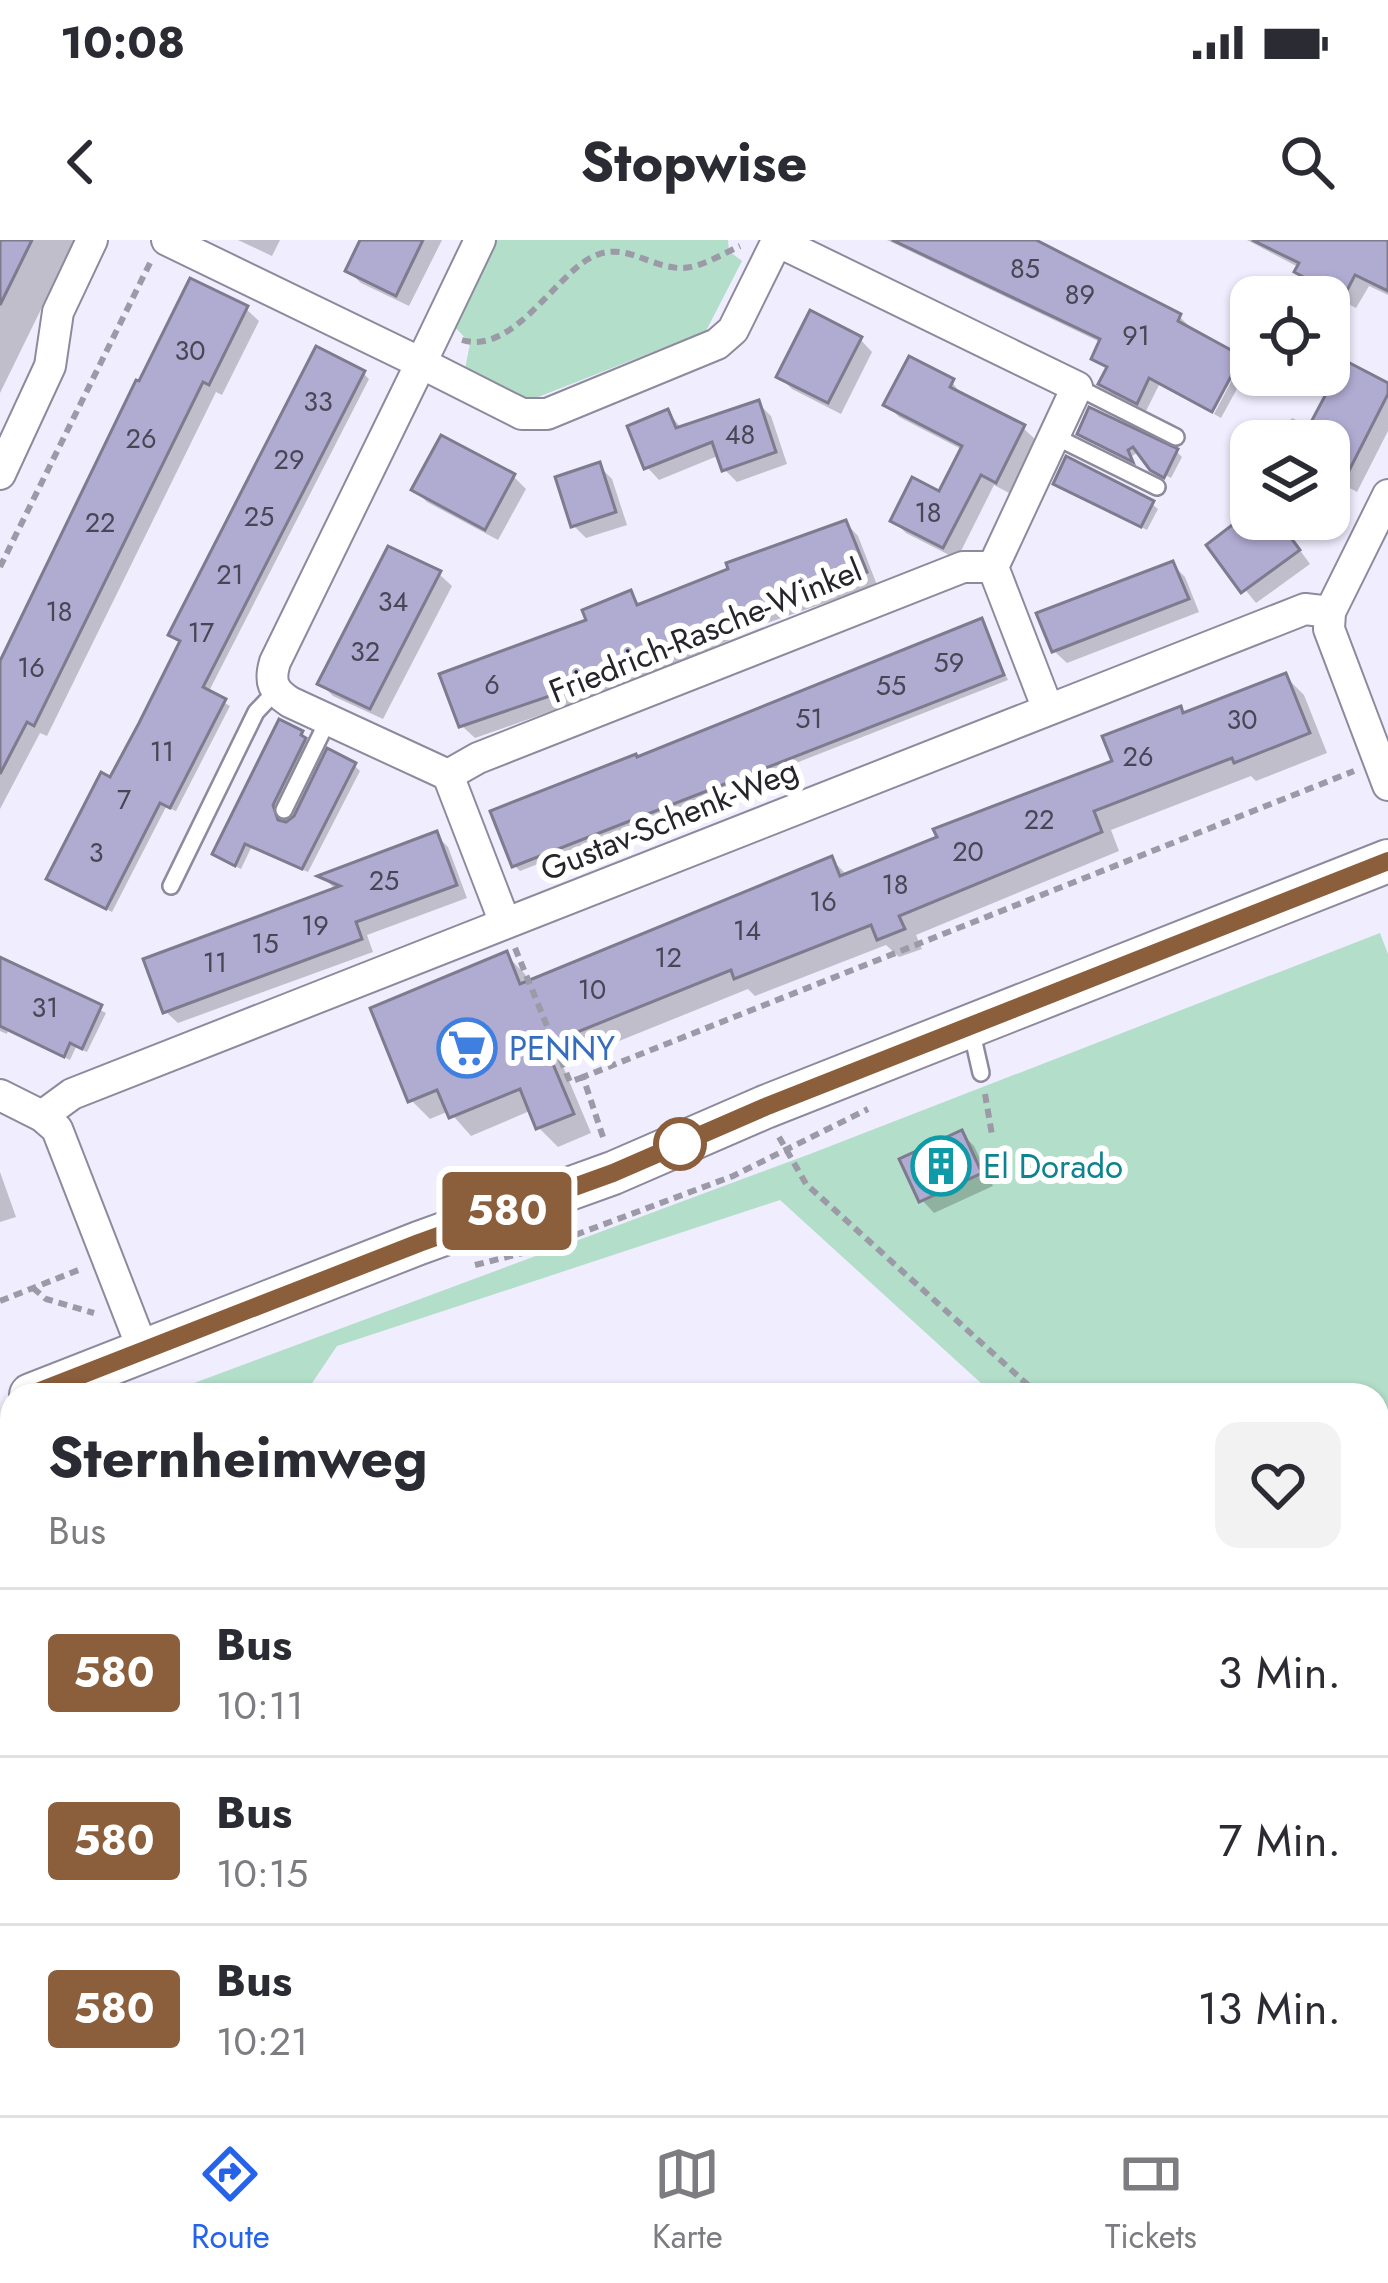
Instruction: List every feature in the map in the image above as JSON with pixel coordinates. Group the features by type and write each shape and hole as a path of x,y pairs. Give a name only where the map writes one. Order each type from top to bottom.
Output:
{"street":[{"path":"0,474 50,366 58,312 92,240"},
{"path":"480,240 274,662 271,677 275,692 448,775 505,922"},
{"path":"159,250 421,363 522,414 547,414 717,344 733,330 777,240 1077,388 993,568 1047,707"},
{"path":"1385,768 1329,629 1330,612 1388,495"},
{"name":"Friedrich-Rasche-Winkel","path":"448,775 478,758 963,566 993,568"},
{"name":"Gustav-Schenk-Weg","path":"42,1116 72,1094 1047,707 1305,609 1330,612"},
{"path":"51,1383 136,1331 613,1173 765,1107 1388,860"},
{"path":"0,1095 57,1129 136,1331"}],"lane":[{"path":"1077,388 1176,437"},
{"path":"1054,436 1157,488"},
{"path":"171,886 256,712 275,692"},
{"path":"284,810 328,720"},
{"path":"971,1026 982,1073"}],"path":[{"path":"0,567 159,250"},
{"path":"470,343 519,323 579,265 598,254 621,251 681,268 729,251"},
{"path":"505,922 570,1082 1385,768"},
{"path":"982,1073 992,1136"},
{"path":"583,1077 605,1143"},
{"path":"765,1107 806,1184 1026,1383"},
{"path":"0,1301 107,1260"},
{"path":"33,1288 46,1299 100,1314 136,1331"}],"green space":[{"path":"490,240 728,240 729,251 742,261 706,331 528,401 465,369 470,343 450,322"},
{"path":"1380,933 1388,954 1388,1383 981,1383 780,1200 337,1346 312,1383 194,1383 810,1154"}],"building":[{"path":"0,240 32,240 0,305"},
{"path":"360,240 423,240 396,296 345,271"},
{"path":"892,240 1036,240 1181,314 1178,321 1230,349 1230,378 1212,412 1149,378 1137,404 1098,384 1107,367 1091,359 1100,339"},
{"path":"1252,240 1388,240 1388,291 1355,275 1350,285 1350,276 1302,276 1294,272 1299,263"},
{"path":"190,278 248,306 209,385 203,382 34,726 27,722 0,774 0,661"},
{"path":"810,310 862,337 828,403 776,377"},
{"path":"316,346 365,371 203,687 226,699 170,808 160,803 106,909 46,879 101,772 110,777 139,723 180,641 168,635"},
{"path":"909,356 954,379 950,387 1025,425 996,483 981,475 943,548 890,521 912,477 939,491 962,446 883,405"},
{"path":"1350,363 1388,383 1388,394 1350,469 1350,420 1312,420 1325,396 1350,396"},
{"path":"759,400 776,452 722,471 712,442 644,469 627,426 668,409 676,428"},
{"path":"1089,407 1178,449 1164,478 1150,470 1133,447 1128,450 1133,462 1077,434"},
{"path":"441,435 515,474 485,530 411,490"},
{"path":"1066,456 1154,501 1141,527 1053,484"},
{"path":"600,462 616,512 571,527 555,477"},
{"path":"846,520 867,572 718,623 720,627 573,688 459,727 439,674 586,620 582,610 631,590 637,605 728,569 726,563"},
{"path":"1230,527 1230,540 1293,540 1300,550 1241,593 1206,545"},
{"path":"388,546 441,571 370,709 317,684"},
{"path":"1173,561 1189,599 1052,652 1036,613"},
{"path":"982,618 1004,675 512,867 490,811"},
{"path":"1286,673 1310,733 1094,811 1102,832 899,916 905,929 877,940 871,925 734,979 731,970 545,1045 574,1114 536,1129 520,1089 449,1118 437,1090 408,1102 370,1008 507,951 520,984 832,856 840,876 937,837 933,829 1112,761 1102,736 1181,706 1183,713"},
{"path":"279,719 303,731 306,738 273,805 278,820 286,822 294,816 327,748 356,763 302,869 245,844 235,866 212,854"},
{"path":"437,831 457,885 356,922 362,939 163,1013 143,959 340,886 317,876"},
{"path":"0,957 102,1005 82,1049 70,1043 64,1057 0,1026"},
{"name":"El Dorado","path":"962,1130 982,1173 919,1202 899,1159"}],"bus line":[{"name":"580","path":"61,1383 613,1173 765,1107 1388,861"}],"place":[{"name":"PENNY","path":"467,1048"},
{"name":"El Dorado","path":"941,1166"}]}
